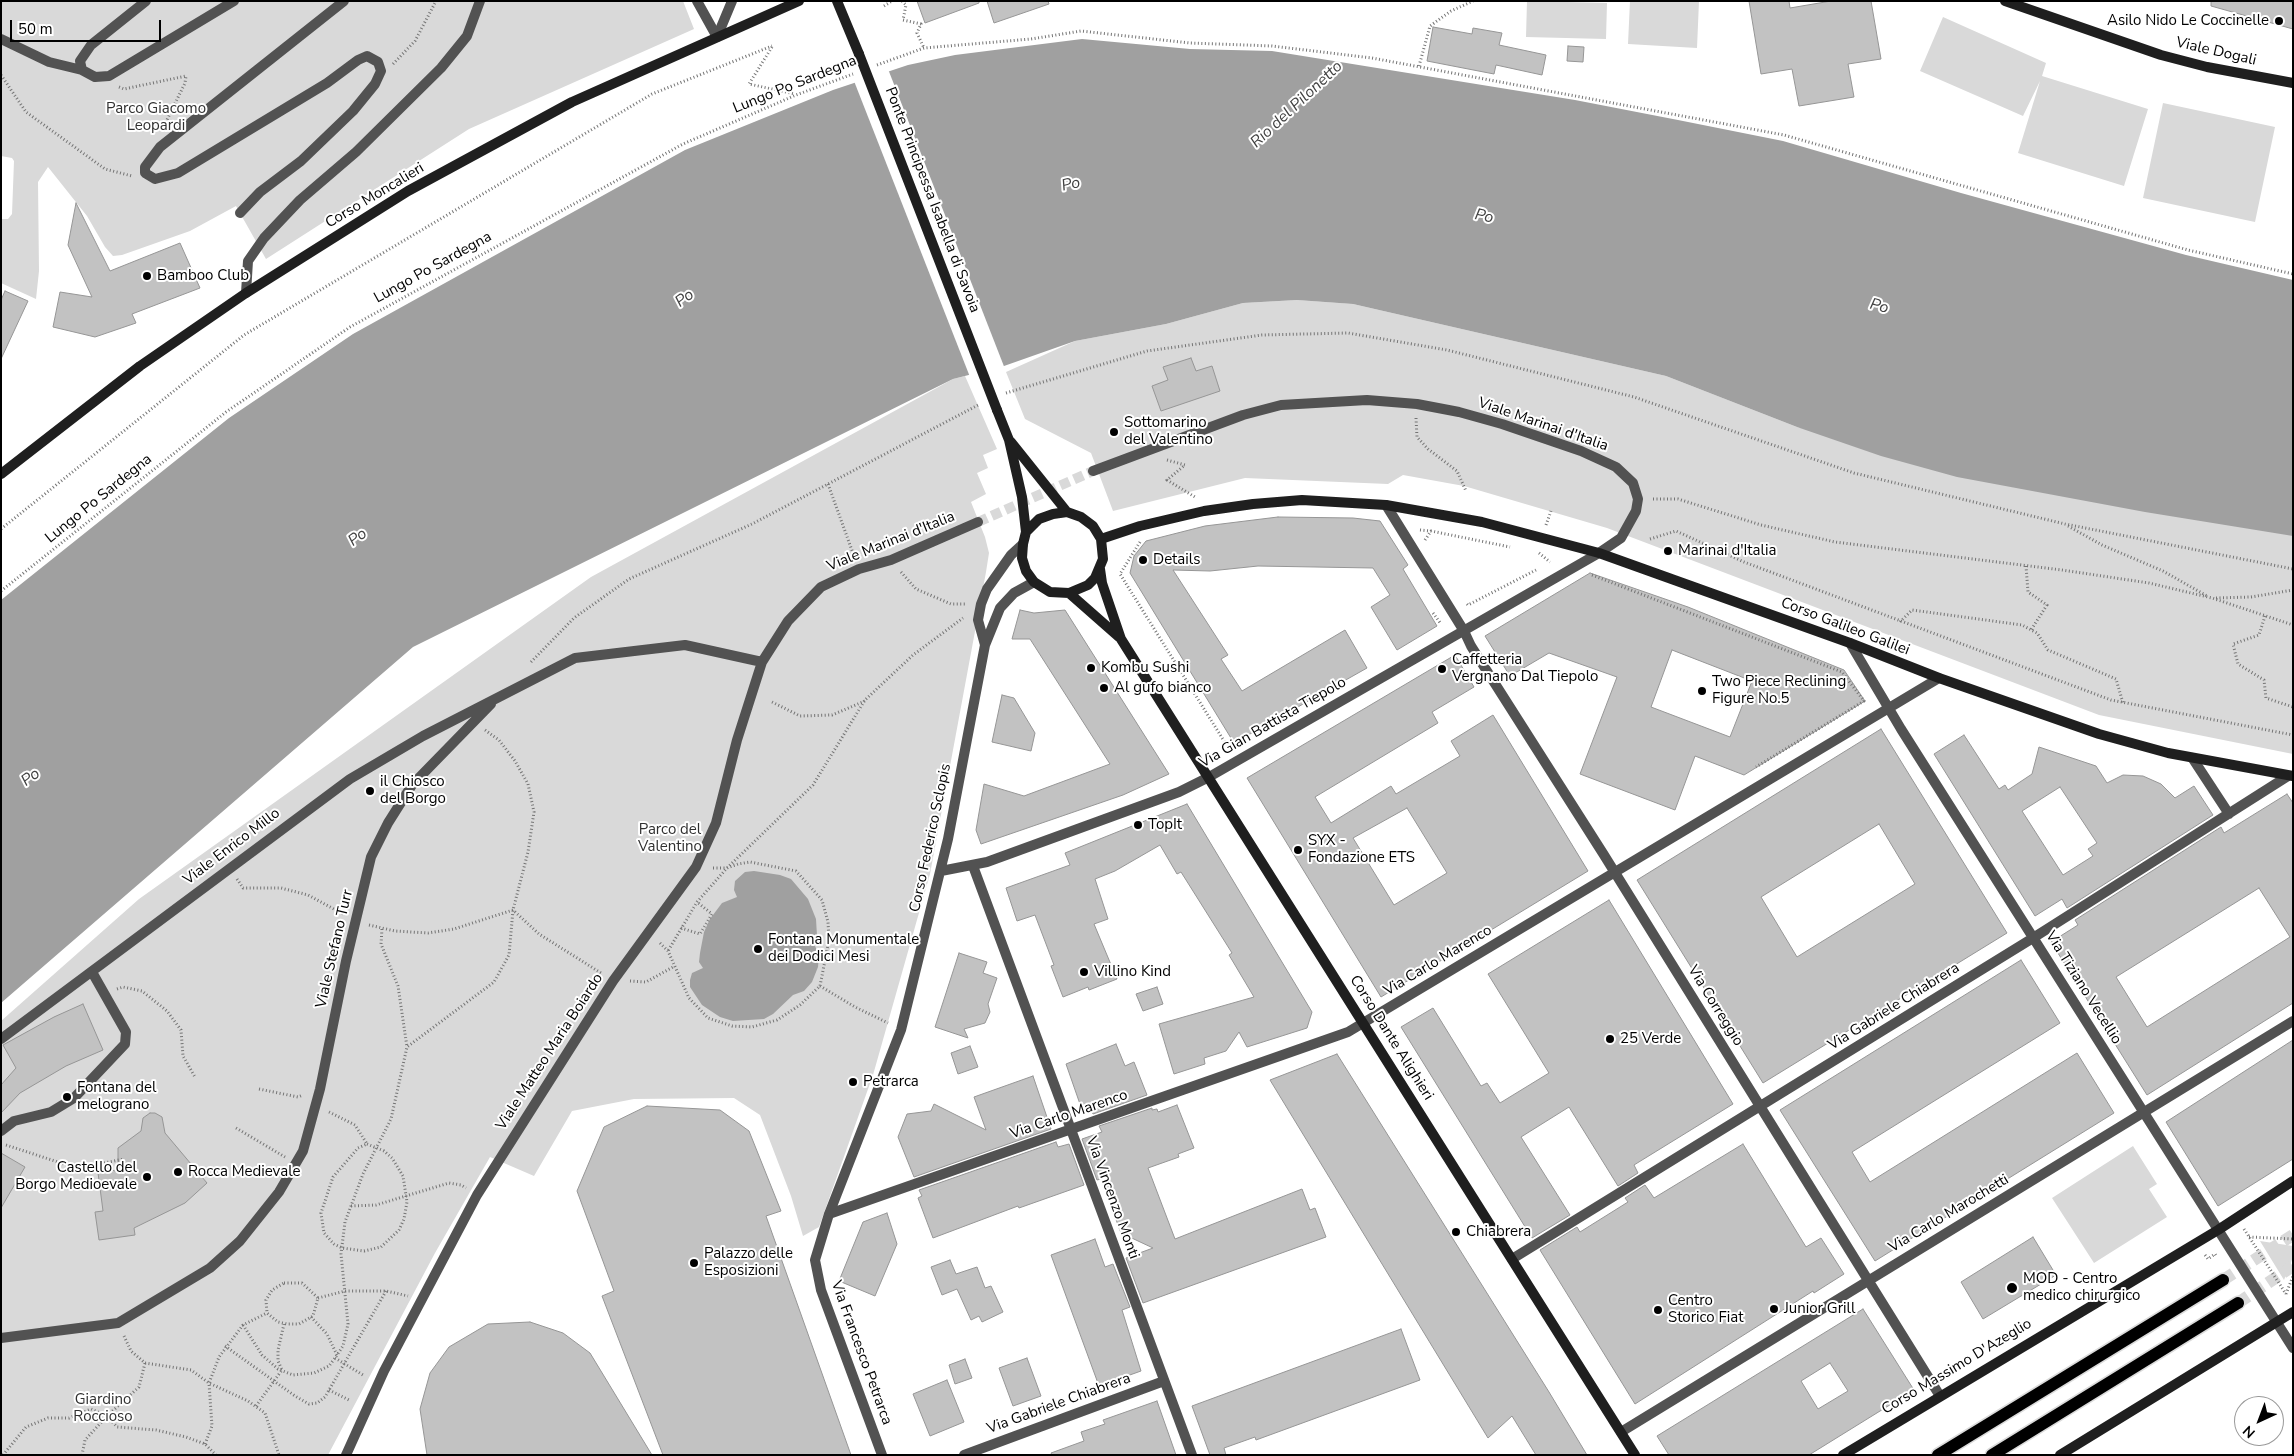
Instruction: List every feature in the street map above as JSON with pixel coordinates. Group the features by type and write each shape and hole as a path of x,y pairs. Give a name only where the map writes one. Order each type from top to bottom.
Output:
{"main road":[{"path":"1938,1455 2223,1280"},
{"path":"1992,1455 2238,1303"}],"street":[{"path":"82,70 80,62 91,45 146,1"},
{"path":"1,39 49,62 82,70 95,77 109,76 234,1"},
{"path":"240,213 260,192 301,161 332,133 375,84 381,71 378,62 366,56 178,173 156,179 145,173 147,162 160,147 344,1"},
{"path":"246,293 248,261 264,238 300,200 356,152 440,68 467,36 480,1"},
{"path":"697,1 717,37"},
{"path":"717,37 732,1"},
{"name":"Corso Moncalieri","path":"1,474 140,366 246,293 408,191 563,107 798,1"},
{"name":"Ponte Principessa Isabella di Savoia","path":"837,1 1009,440"},
{"name":"Viale Dogali","path":"2005,1 2161,55 2207,67 2293,83"},
{"name":"Viale Marinai d'Italia","path":"1093,471 1243,415 1281,405 1367,400 1417,404 1459,412 1502,424 1580,451 1616,467 1633,483 1638,499"},
{"path":"1009,440 1067,512"},
{"path":"1009,440 1022,497 1026,532 1022,558 1026,571 1034,582 1050,592 1069,593 1088,585 1100,569 1103,559 1101,539 1093,526 1082,517 1067,512 1053,514 1039,520 1026,532"},
{"path":"1599,553 1621,538 1636,511 1638,499"},
{"name":"Corso Galileo Galilei","path":"1101,539 1140,526 1204,511 1302,500 1386,505 1482,522 1542,536 1599,553 1850,643 1939,678 2098,734 2193,759 2291,776"},
{"path":"1386,505 1464,631"},
{"name":"Viale Marinai d'Italia","path":"762,662 788,620 821,587 859,569 891,560 978,522"},
{"name":"Corso Federico Sclopis","path":"985,646 978,620 981,604 987,589 1011,555 1023,544"},
{"name":"Via Gian Battista Tiepolo","path":"941,871 973,866 1178,792 1237,762 1599,553"},
{"name":"Corso Dante Alighieri","path":"1100,569 1102,583 1121,639 1635,1455"},
{"name":"Corso Federico Sclopis","path":"815,1260 828,1214 901,1030 941,871 985,646 1000,608 1014,593 1034,582"},
{"name":"Corso Dante Alighieri","path":"1069,593 1121,639"},
{"name":"Via Correggio","path":"1464,631 1471,646 1940,1396"},
{"name":"Via Tiziano Vecellio","path":"1850,643 1888,708 2293,1348"},
{"name":"Viale Stefano Turr","path":"1,1338 118,1324 210,1268 240,1241 279,1192 303,1151 314,1112 371,857 388,823 412,786 495,699 575,658 685,645 762,662"},
{"name":"Viale Matteo Maria Boiardo","path":"346,1455 384,1371 477,1195 613,981 696,867 716,823 738,740 762,662"},
{"name":"Via Carlo Marenco","path":"828,1214 1333,1038 1364,1023 1939,678"},
{"name":"Viale Enrico Millo","path":"1,1039 229,867 362,771 423,736 495,699"},
{"path":"2193,759 2229,814"},
{"name":"Via Gabriele Chiabrera","path":"1512,1259 2033,938 2291,776"},
{"name":"Via Vincenzo Monti","path":"973,866 1192,1455"},
{"path":"1,1130 14,1121 51,1112 74,1098 125,1044 126,1032 92,972"},
{"name":"Via Carlo Marochetti","path":"1621,1432 2293,1021"},
{"name":"Corso Massimo D'Azeglio","path":"1843,1455 2218,1230 2293,1181"},
{"name":"Via Francesco Petrarca","path":"815,1260 821,1290 882,1455"},
{"path":"2060,1455 2293,1312"},
{"name":"Via Gabriele Chiabrera","path":"964,1455 1164,1381"}],"path":[{"path":"375,84 415,41 436,1"},
{"path":"884,6 892,1"},
{"path":"902,1 906,4 904,20 921,24 917,33 924,48"},
{"path":"1419,66 1430,26 1451,11 1473,1"},
{"name":"Lungo Po Sardegna","path":"870,68 924,48 1031,39 1081,31 1190,43 1272,46 1419,66 1784,135 2188,250 2293,274"},
{"path":"1,529 244,335 652,94 772,46 749,84 796,95"},
{"name":"Lungo Po Sardegna","path":"1,591 226,412 350,327 683,144 796,95 860,72"},
{"path":"1,75 26,112 105,169 132,176 145,173"},
{"path":"109,76 114,84 124,90 186,76 185,83 164,127"},
{"path":"1002,395 1018,388 1147,351 1262,335 1348,333 1447,350 1634,397 1854,474 2065,524 2293,569"},
{"path":"528,665 574,618 629,579 752,524 962,412 986,402"},
{"path":"1416,418 1417,437 1428,449 1457,472 1466,491"},
{"path":"1162,458 1186,465 1166,480 1195,497"},
{"path":"828,484 859,569"},
{"path":"1638,499 1678,499 1761,525 1835,542 2148,583 2212,598 2293,625"},
{"path":"1468,605 1552,561 1537,552 1551,512"},
{"path":"2065,524 2102,545 2163,571 2212,598 2251,597 2293,590"},
{"path":"1140,526 1145,540 1138,543 1120,574 1237,762"},
{"path":"1400,528 1431,531 1518,548"},
{"path":"1430,548 1425,540 1431,531"},
{"path":"1650,540 1676,531 1744,562 1900,622 2123,703 2293,735"},
{"path":"891,560 916,589 951,604 981,604"},
{"path":"2026,566 2028,592 2047,605 2031,630"},
{"path":"1586,573 1842,672 1864,701 1754,769"},
{"path":"1463,597 1480,622"},
{"path":"668,951 697,902 727,868 813,785 865,700 913,655 981,604"},
{"path":"1900,622 1912,610 2022,625 2037,634 2048,650 2116,678 2123,703"},
{"path":"2265,616 2259,635 2233,644 2238,664 2264,680 2266,698 2293,707"},
{"path":"772,702 800,716 832,715 865,700"},
{"path":"407,1047 494,982 509,955 513,910 528,852 534,812 528,784 514,760 499,740 475,722"},
{"path":"659,942 668,951 673,967 689,998 708,1018 732,1026 752,1027 777,1020 800,1005 820,986 829,940 828,922 822,900 796,871 750,862 727,868 711,867"},
{"path":"229,867 243,888 281,888 308,895 356,921 382,929 428,932 454,929 513,910"},
{"path":"681,928 700,934 712,914 697,902"},
{"path":"513,910 539,934 613,981 646,982 673,967"},
{"path":"243,1325 262,1355 282,1370 293,1374 314,1372 329,1366 343,1346 348,1324 342,1248 345,1222 363,1174 392,1119 407,1047 398,986 381,944 382,929"},
{"path":"820,986 854,1008 901,1030"},
{"path":"123,987 142,991 167,1011 181,1030 183,1056 195,1077"},
{"path":"260,1089 298,1097 320,1089"},
{"path":"314,1112 328,1112 355,1125 367,1144"},
{"path":"236,1128 296,1164"},
{"path":"1,1143 67,1165 89,1166 124,1159"},
{"path":"367,1144 377,1147 392,1158 399,1168 407,1196 404,1219 399,1230 381,1247 364,1251 342,1248 324,1233 321,1213 330,1182 341,1165 358,1148 367,1144"},
{"path":"351,1206 376,1205 449,1184 461,1185 477,1195"},
{"path":"2237,1217 2286,1294 2293,1276"},
{"path":"2249,1237 2293,1239"},
{"path":"267,1313 266,1300 272,1290 284,1283 302,1283 318,1298"},
{"path":"318,1298 345,1291 386,1291 413,1297"},
{"path":"226,1346 309,1404 317,1403 329,1390 386,1291"},
{"path":"267,1313 284,1324 299,1324 311,1317 317,1307 318,1298"},
{"path":"204,1444 212,1426 209,1383 226,1346 243,1325 267,1313"},
{"path":"311,1317 327,1334 336,1357 363,1375"},
{"path":"118,1324 131,1351 144,1363 173,1365 190,1370 209,1383 256,1406 265,1413 279,1455"},
{"path":"282,1370 278,1361 278,1350 284,1324"},
{"path":"82,1455 85,1440 106,1416 139,1387 144,1363"},
{"path":"256,1406 282,1370"},
{"path":"329,1390 349,1400"},
{"path":"4,1455 26,1427 48,1418 69,1418 91,1409 106,1416 118,1427 156,1430 186,1437 204,1444 216,1455"}],"green space":[{"name":"Parco Giacomo Leopardi","path":"1,1 683,1 694,29 469,129 266,259 236,206 190,231 122,255 113,256 105,247 87,216 48,167 38,182 39,271 36,299 1,283 1,219 8,219 12,214 14,161 12,158 1,156"},
{"path":"1527,1 1607,3 1606,39 1526,37"},
{"path":"1630,1 1699,1 1697,48 1628,44"},
{"path":"1943,17 2046,63 2042,76 2148,109 2124,186 2018,153 2040,81 2023,116 1920,71"},
{"path":"2163,103 2275,127 2255,222 2143,198"},
{"path":"1297,300 1353,304 1666,376 1797,427 2293,534 2293,754 2099,715 1607,528 1464,486 1403,475 1388,484 1245,478 1113,511 1091,453 1025,419 1006,372 1075,341 1166,324 1243,303"},
{"name":"Parco del Valentino","path":"965,376 997,449 983,455 988,468 977,473 986,494 971,502 985,537 989,553 986,572 930,874 873,1075 819,1227 803,1236 791,1196 760,1115 734,1098 634,1099 572,1111 534,1176 490,1157 435,1253 328,1455 1,1455 1,1021 139,899 591,577 953,379"},
{"path":"2133,1146 2157,1184 2149,1189 2167,1217 2094,1263 2052,1198"},
{"path":"2260,1241 2293,1246 2293,1257 2284,1280"}],"water":[{"path":"1082,39 1190,49 1272,51 1575,100 1678,120 1783,141 1961,193 2186,255 2293,280 2293,536 2145,512 1957,477 1881,456 1797,427 1666,376 1353,304 1297,300 1243,303 1166,324 1075,341 1004,366 953,379 413,647 1,1003 1,600 229,418 353,334 685,150 833,90 908,65 955,55"},
{"name":"Fontana Monumentale dei Dodici Mesi","path":"754,871 780,875 791,879 808,899 816,919 817,936 815,946 819,955 818,967 812,982 804,991 793,995 773,1014 764,1019 733,1021 720,1017 702,1005 690,987 690,980 692,973 703,968 699,962 700,953 704,932 710,919 722,903 737,897 734,890 735,881 745,872"}],"pier":[{"path":"888,69 1005,369 970,377 854,81"}],"building":[{"path":"917,1 979,1 979,3 925,23"},
{"path":"987,1 1048,1 1049,4 994,23"},
{"path":"1749,1 1789,1 1790,8 1831,1 1871,1 1881,59 1848,64 1854,97 1799,106 1792,69 1761,74"},
{"name":"Asilo Nido Le Coccinelle","path":"2211,1 2293,1 2293,29 2211,6"},
{"path":"1433,27 1472,34 1473,28 1502,33 1499,45 1546,55 1542,75 1496,65 1494,74 1427,61"},
{"path":"1568,46 1584,47 1583,62 1567,61"},
{"path":"76,203 110,271 180,243 200,288 132,314 136,323 95,337 53,327 60,292 92,297 68,245"},
{"path":"5,291 28,301 1,359 1,300"},
{"path":"1191,358 1196,371 1212,366 1220,391 1161,411 1152,386 1168,380 1163,367"},
{"path":"1278,517 1353,518 1380,521 1408,565 1403,569 1437,626 1397,650 1371,607 1390,595 1373,568 1258,566 1210,571 1173,570 1228,655 1221,659 1242,691 1345,630 1367,668 1234,743 1130,573 1134,556 1146,541 1205,526"},
{"path":"1590,573 1688,607 1844,670 1865,701 1744,775 1695,756 1675,810 1580,774 1617,677 1549,653 1510,676 1485,636","holes":["1672,650 1752,681 1730,737 1651,707"]},
{"path":"1020,610 1034,613 1065,610 1169,774 1123,795 981,844 976,830 984,784 1024,796 1110,764 1030,639 1012,639"},
{"path":"1455,655 1474,687 1432,712 1438,723 1315,797 1331,823 1391,786 1396,794 1460,756 1451,741 1493,715 1588,871 1381,997 1247,778","holes":["1407,808 1447,873 1394,905 1353,838"]},
{"path":"1002,695 1014,698 1035,733 1031,751 992,742"},
{"path":"1881,729 2007,933 1763,1083 1637,880","holes":["1879,824 1915,884 1797,957 1761,897"]},
{"path":"1964,735 1999,789 2005,785 2008,790 2032,774 2039,747 2096,766 2107,783 2123,775 2143,776 2161,784 2175,798 2194,786 2213,815 2067,908 2062,899 2035,916 1934,754","holes":["2060,787 2097,843 2088,849 2093,856 2063,875 2022,811"]},
{"path":"2287,794 2293,803 2293,1003 2147,1095 2051,942 2078,925 2075,920 2221,827 2224,833","holes":["2259,888 2290,937 2147,1027 2116,977"]},
{"path":"1187,804 1312,1012 1307,1028 1247,1047 1239,1032 1226,1051 1204,1058 1205,1064 1174,1074 1159,1024 1254,997 1229,955 1232,953 1181,872 1177,874 1160,845 1115,871 1095,879 1108,919 1094,924 1117,979 1089,990 1088,987 1063,997 1051,966 1054,965 1035,915 1017,921 1006,888 1070,865 1065,853"},
{"name":"25 Verde","path":"1609,900 1733,1104 1634,1165 1638,1173 1618,1186 1569,1107 1521,1137 1570,1215 1532,1238 1401,1027 1433,1008 1481,1086 1487,1083 1500,1103 1549,1073 1488,974"},
{"path":"959,953 987,962 983,973 997,978 988,1004 990,1012 985,1023 964,1029 968,1038 935,1027"},
{"path":"2021,960 2060,1023 1852,1152 1870,1182 2077,1053 2114,1113 1875,1261 1780,1110"},
{"path":"1157,987 1163,1004 1143,1011 1136,994"},
{"path":"83,1004 103,1050 66,1066 20,1093 1,1113 1,1085 16,1068 3,1045 54,1017"},
{"path":"2293,1040 2293,1159 2218,1206 2166,1122"},
{"path":"1116,1044 1125,1066 1134,1062 1147,1095 1093,1114 1089,1104 1081,1107 1066,1064"},
{"path":"970,1046 978,1067 958,1074 951,1053"},
{"path":"1337,1054 1587,1455 1536,1455 1512,1416 1488,1438 1270,1080"},
{"path":"1033,1076 1051,1129 914,1177 898,1137 907,1114 931,1111 934,1104 986,1130 974,1097"},
{"path":"1177,1105 1194,1148 1178,1154 1179,1157 1148,1168 1175,1239 1302,1189 1310,1210 1315,1208 1326,1237 1143,1303 1126,1258 1153,1248 1121,1233 1101,1179 1097,1180 1082,1139 1102,1132 1099,1126 1152,1108 1152,1110 1157,1109 1158,1112"},
{"name":"Palazzo delle Esposizioni","path":"647,1106 720,1110 749,1131 781,1211 766,1216 851,1455 663,1455 602,1296 614,1291 577,1191 604,1127"},
{"path":"150,1113 155,1113 162,1117 165,1133 207,1183 185,1203 134,1228 135,1235 99,1240 95,1212 103,1211 97,1165 118,1172 118,1148 141,1131 143,1118"},
{"path":"1056,1142 1058,1147 1069,1144 1084,1185 1019,1208 1018,1206 933,1238 918,1198 922,1196 919,1190"},
{"path":"1743,1144 1806,1247 1821,1238 1844,1274 1814,1293 1813,1291 1635,1404 1540,1250 1577,1227 1580,1232 1628,1202 1625,1198 1645,1185 1654,1198"},
{"path":"1,1153 25,1167 1,1208"},
{"path":"887,1213 897,1244 875,1296 839,1281 863,1222"},
{"path":"2033,1237 2056,1275 1983,1319 1961,1282"},
{"path":"1095,1239 1105,1267 1113,1264 1130,1307 1122,1310 1141,1371 1099,1386 1051,1255"},
{"path":"950,1260 956,1274 977,1267 985,1288 991,1286 1003,1312 982,1322 979,1316 971,1320 957,1289 942,1295 931,1267"},
{"path":"1863,1309 1914,1390 1809,1455 1669,1455 1657,1436","holes":["1830,1363 1848,1391 1818,1409 1801,1381"]},
{"path":"530,1322 563,1333 590,1353 652,1455 427,1455 420,1409 430,1373 449,1347 488,1324"},
{"path":"1401,1329 1420,1380 1256,1440 1255,1437 1224,1448 1226,1455 1210,1455 1192,1406"},
{"path":"1027,1358 1041,1396 1013,1406 999,1368"},
{"path":"965,1359 972,1378 955,1384 949,1365"},
{"path":"947,1380 964,1422 930,1436 913,1394"},
{"path":"1157,1401 1176,1455 1052,1455 1051,1453 1084,1441 1081,1432 1105,1424 1103,1420"}],"tunnel":[{"path":"978,522 1093,471"},
{"path":"2223,1280 2293,1235"},
{"path":"2238,1303 2293,1266"}],"place":[{"name":"Asilo Nido Le Coccinelle","path":"2279,21"},
{"name":"Bamboo Club","path":"147,276"},
{"name":"Sottomarino del Valentino","path":"1114,432"},
{"name":"Marinai d'Italia","path":"1668,551"},
{"name":"Details","path":"1143,560"},
{"name":"Kombu Sushi","path":"1091,668"},
{"name":"Caffetteria Vergnano Dal Tiepolo","path":"1442,669"},
{"name":"Al gufo bianco","path":"1104,688"},
{"name":"Two Piece Reclining Figure No.5","path":"1702,691"},
{"name":"il Chiosco del Borgo","path":"370,791"},
{"name":"TopIt","path":"1138,825"},
{"name":"SYX - Fondazione ETS","path":"1298,850"},
{"name":"Fontana Monumentale dei Dodici Mesi","path":"758,949"},
{"name":"Villino Kind","path":"1084,972"},
{"name":"25 Verde","path":"1610,1039"},
{"name":"Petrarca","path":"853,1082"},
{"name":"Fontana del melograno","path":"67,1097"},
{"name":"Rocca Medievale","path":"178,1172"},
{"name":"Castello del Borgo Medioevale","path":"147,1177"},
{"name":"Chiabrera","path":"1456,1232"},
{"name":"Palazzo delle Esposizioni","path":"694,1263"},
{"name":"MOD - Centro medico chirurgico","path":"2012,1288"},
{"name":"Junior Grill","path":"1774,1309"},
{"name":"Centro Storico Fiat","path":"1658,1310"}],"water label":[{"name":"Rio del Pilonetto","path":"1297,105"},
{"name":"Po","path":"1071,185"},
{"name":"Po","path":"1484,217"},
{"name":"Po","path":"685,299"},
{"name":"Po","path":"1879,307"},
{"name":"Po","path":"358,538"},
{"name":"Po","path":"31,778"}],"park label":[{"name":"Giardino Roccioso","path":"103,1408"}]}
